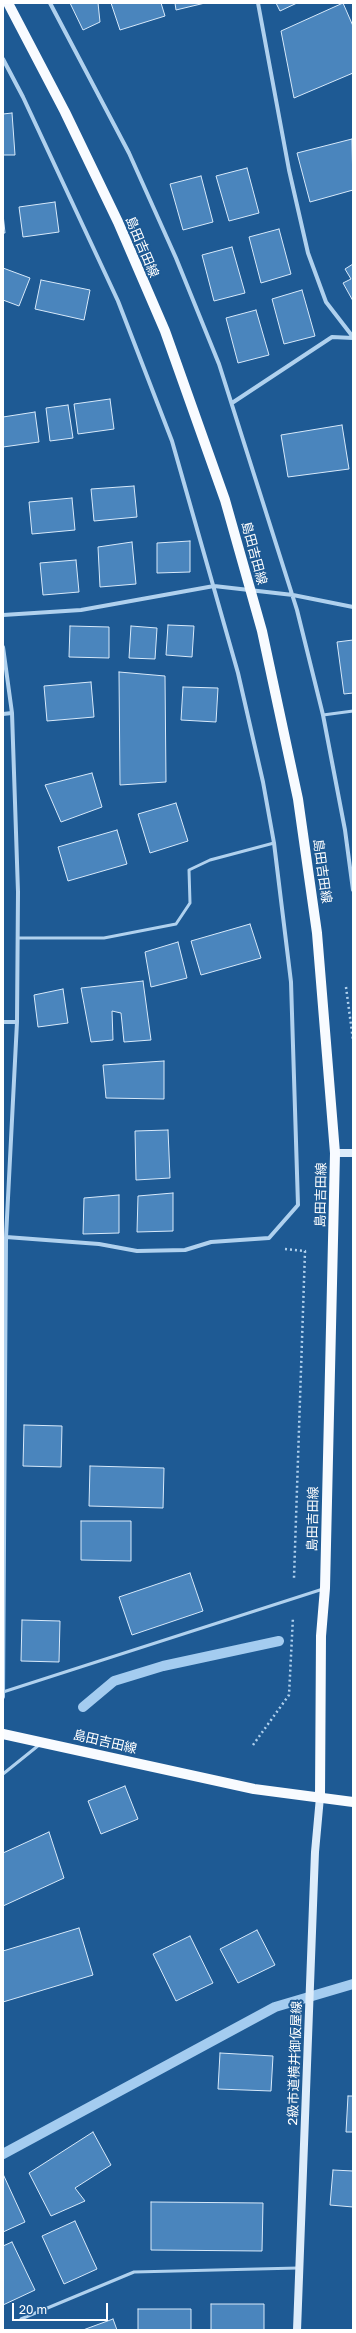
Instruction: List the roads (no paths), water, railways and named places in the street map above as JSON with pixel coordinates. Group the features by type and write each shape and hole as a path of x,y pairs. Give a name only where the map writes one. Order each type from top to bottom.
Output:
{"main road":[{"name":"島田吉田線","path":"8,3 68,119 118,222 165,331 225,500 262,631 298,799 317,933 335,1153 325,1588 321,1636 320,1797"},
{"name":"島田吉田線","path":"3,1734 43,1741 254,1789 353,1802"}],"street":[{"path":"50,3 132,160 176,258 219,364 293,595 323,715 345,830 353,890"},
{"path":"258,3 289,170 308,252 326,302 353,337"},
{"path":"3,59 23,97 118,301 172,441 238,673 263,782 274,843 292,982 298,1205 269,1238 211,1242 185,1250 137,1251 99,1244 6,1237"},
{"path":"232,404 332,337 353,337"},
{"path":"3,615 81,610 214,586 293,595 353,607"},
{"path":"3,648 12,713 18,938 17,1022 6,1237 3,1697"},
{"path":"3,714 12,713"},
{"path":"3,1022 17,1022"},
{"path":"335,1153 353,1153"},
{"name":"2級市道横井御仮屋線","path":"297,2330 315,1852 320,1797"}],"lane":[{"path":"323,715 353,711"},
{"path":"18,938 104,938 176,924 190,903 189,870 210,860 274,843"},
{"path":"3,1692 325,1588"},
{"path":"3,1774 43,1741"},
{"path":"21,2319 134,2272 299,2268"}],"waterway":[{"path":"83,1707 114,1681 163,1666 279,1641"},
{"path":"3,2154 275,2007 353,1984"}]}
